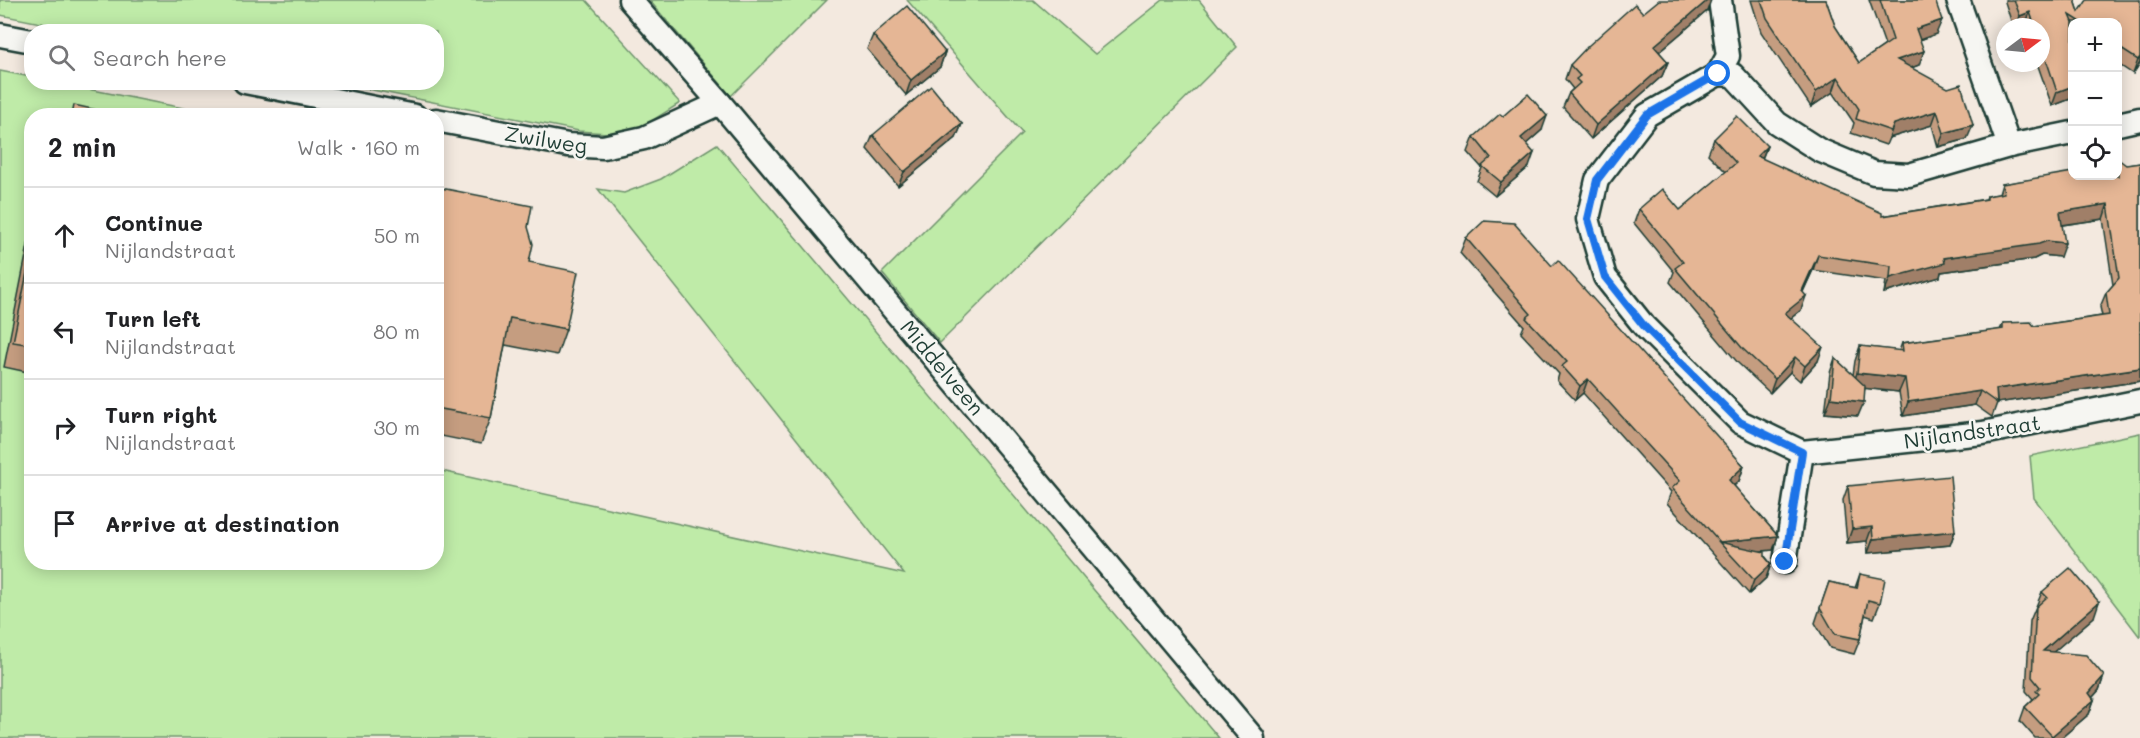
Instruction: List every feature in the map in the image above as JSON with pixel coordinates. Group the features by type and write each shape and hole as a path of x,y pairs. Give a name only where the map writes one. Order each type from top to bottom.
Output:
{"street":[{"name":"Middelveen","path":"630,0 720,103 1253,738"},
{"path":"1720,0 1728,56 1718,74 1647,115 1597,180 1588,219 1605,277 1644,326 1740,422 1802,452 1785,562"},
{"path":"1958,0 2009,147"},
{"path":"0,35 24,40"},
{"path":"1718,74 1734,75 1777,123 1819,150 1874,173 1909,175 2009,147 2068,134"},
{"path":"285,90 375,108"},
{"name":"Zwilweg","path":"444,122 568,145 603,147 644,138 720,103"},
{"path":"2122,123 2140,119"},
{"name":"Nijlandstraat","path":"1802,452 1983,433 2140,401"}],"green space":[{"path":"0,0 586,0 680,103 642,126 611,133 579,131 372,90 444,90 444,24 46,24 0,15"},
{"path":"649,0 827,0 731,96"},
{"path":"907,0 1033,0 1095,54 1163,0 1199,0 1237,47 940,343 882,273 1022,133"},
{"path":"0,71 24,76 24,90 93,90 183,108 24,108 24,570 444,570 444,472 904,574 598,189 624,193 661,179 717,144 1219,738 0,738"},
{"path":"2140,433 2140,637 2034,498 2030,456"}],"building":[{"path":"1659,0 1708,0 1654,46 1668,62 1596,125 1569,93 1580,83 1576,79 1580,76 1570,65 1635,4 1643,13"},
{"path":"1761,0 1826,0 1835,26 1859,63 1893,40 1880,0 1935,0 1942,20 1916,29 1924,51 1897,60 1948,88 1961,84 1973,125 1944,133 1937,111 1894,124 1891,131 1856,119 1859,109 1838,77 1816,92 1767,18"},
{"path":"2014,0 2075,0 2079,12 2087,0 2140,0 2140,57 2138,60 2122,50 2122,18 2075,18 2070,15 2071,18 2068,18 2068,88 2057,92 2050,71 2050,18 2032,18 2030,12 2020,16"},
{"path":"907,6 945,52 911,80 873,35"},
{"path":"931,86 962,124 904,172 873,135"},
{"path":"1528,94 1547,116 1521,138 1534,153 1501,182 1482,166 1491,158 1474,137"},
{"path":"1737,116 1767,146 1757,156 1882,213 1882,216 1987,199 1987,196 2004,193 2002,184 2068,173 2068,180 2122,180 2122,162 2126,165 2140,163 2140,368 1996,389 1997,403 1980,391 1908,402 1905,378 1857,373 1860,346 1903,351 1902,343 2003,329 2003,323 2031,322 2034,326 2109,315 2106,293 2119,278 2108,204 2060,212 2065,243 2047,241 1944,258 1945,263 1890,278 1891,266 1818,255 1802,291 1806,296 1785,313 1823,347 1805,366 1795,357 1775,379 1743,349 1675,268 1683,262 1639,209 1662,189 1680,210 1736,163 1714,139"},
{"path":"444,189 532,206 528,227 533,244 529,262 578,272 566,329 510,318 491,418 444,409"},
{"path":"1484,221 1514,223 1552,266 1558,260 1744,466 1729,480 1778,536 1720,542 1672,488 1680,481 1588,379 1580,386 1562,366 1567,362 1526,318 1531,314 1466,238"},
{"path":"24,288 24,344 13,342"},
{"path":"1835,358 1865,386 1864,402 1831,398"},
{"path":"1950,476 1955,531 1873,539 1872,527 1852,529 1848,486"},
{"path":"1719,542 1765,552 1765,557 1771,564 1754,580"},
{"path":"2070,568 2099,602 2043,651 2086,655 2104,676 2089,693 2094,700 2052,736 2025,707 2039,694 2036,691 2040,687 2032,677 2036,607 2047,597 2042,592"},
{"path":"1860,574 1885,579 1880,603 1868,600 1860,639 1835,634 1820,608 1829,582 1857,588"}],"route":[{"path":"1718,74 1647,115 1597,180 1588,219 1605,277 1644,326 1740,422 1802,452 1785,562"}]}
